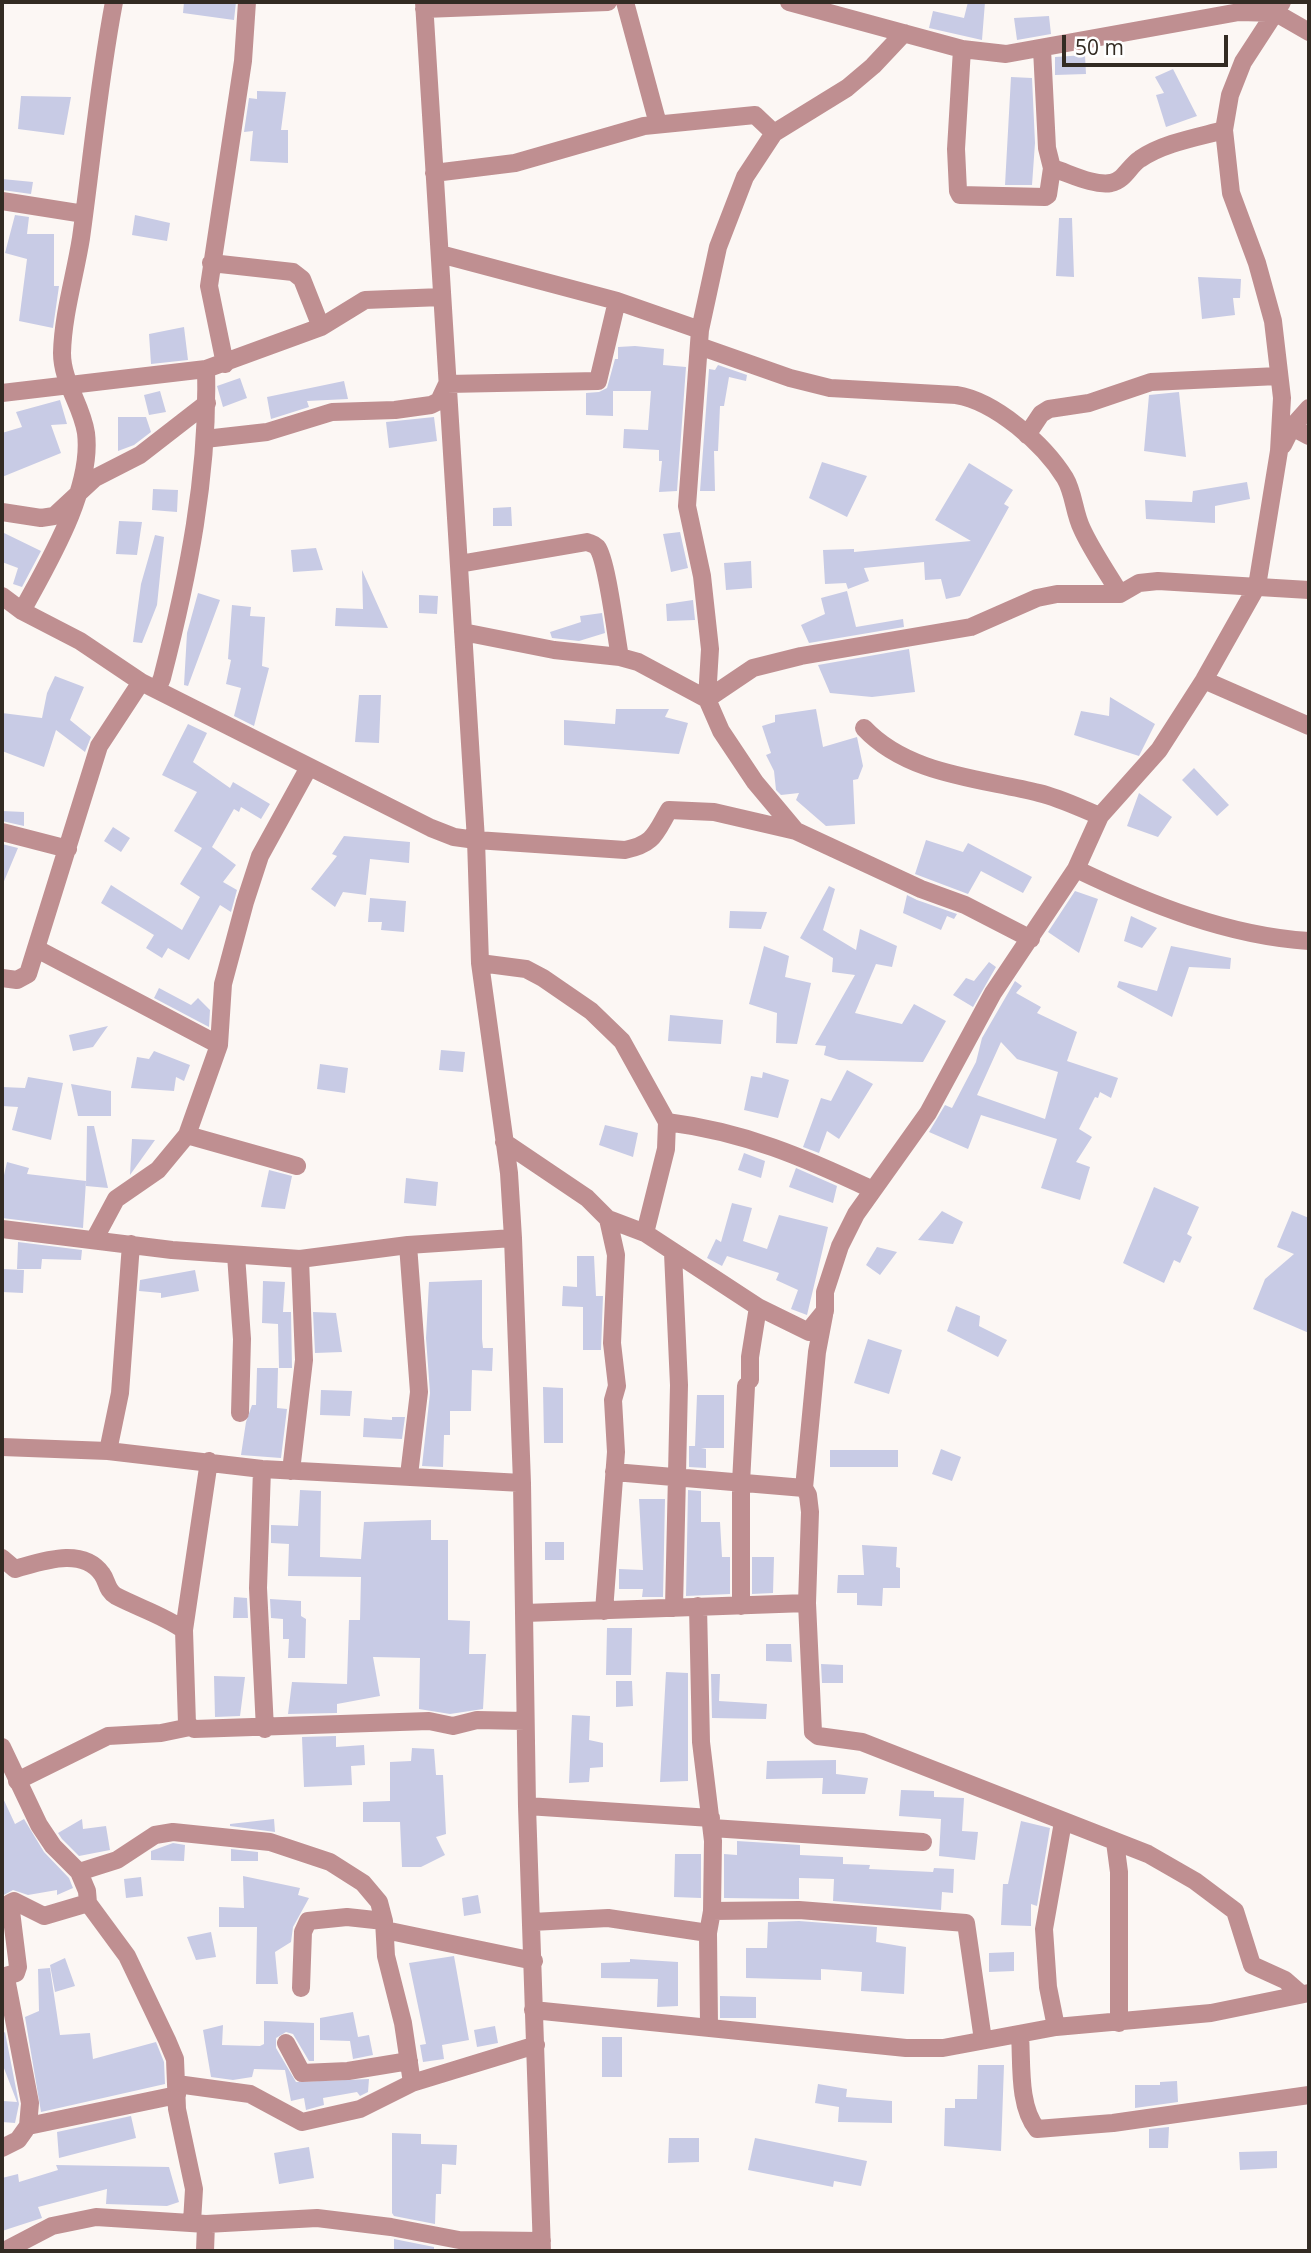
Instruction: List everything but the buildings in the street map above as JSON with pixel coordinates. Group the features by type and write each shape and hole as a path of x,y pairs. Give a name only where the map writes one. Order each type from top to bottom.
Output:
{"street":[{"path":"22,611 50,559 78,492 86,456 82,409 69,386 62,355 84,214 93,121 114,2"},
{"path":"225,364 209,286 243,61 247,2"},
{"path":"4,2251 23,2244 52,2226 96,2217 199,2223 317,2218 391,2227 459,2240 542,2246 527,1805 522,1483 513,1238 504,1142 480,963 476,840 424,5 608,2"},
{"path":"625,2 658,124"},
{"path":"789,2 962,50 1006,54 1224,13 1279,7 1309,32"},
{"path":"1279,7 1243,62 1230,95 1224,130 1231,193 1257,263 1273,321 1282,398 1279,451 1257,586 1204,680 1159,750 1100,816 1076,869 993,993 928,1113 873,1190 840,1245 825,1292 804,1488 808,1495 810,1512 807,1604 813,1732 817,1736 862,1742 1147,1854 1195,1881 1235,1910 1252,1965 1285,1980 1305,1993"},
{"path":"796,831 755,782 721,731 706,699 710,649 702,576 687,506 699,338 718,247 744,177 774,133 847,88 873,66 904,33"},
{"path":"962,50 957,100 960,195 1045,197 1048,195 1052,168 1047,148 1042,49"},
{"path":"434,173 514,163 624,130 658,124 755,114 774,133"},
{"path":"1052,168 1102,183 1113,183 1124,177 1139,160 1151,153 1224,130"},
{"path":"2,201 84,214"},
{"path":"440,254 617,301 790,378 830,388 972,397 997,410 1027,435 1065,478 1080,526 1119,594"},
{"path":"211,263 293,272 302,279 321,327"},
{"path":"2,393 206,369 321,327 365,300 442,298"},
{"path":"447,384 598,381 612,335 617,301"},
{"path":"2,978 24,978 37,949 99,746 149,686 162,678 193,548 205,439 206,369"},
{"path":"1027,435 1041,414 1049,409 1090,402 1151,382 1278,376"},
{"path":"205,439 267,432 332,412 395,410 430,405 439,401 447,384"},
{"path":"2,512 49,518 95,478 140,455 207,403"},
{"path":"1279,451 1292,427 1309,408"},
{"path":"1292,427 1309,436"},
{"path":"458,564 587,542 593,544 599,549 605,573 620,657"},
{"path":"706,699 753,668 801,656 971,627 1037,598 1057,594 1119,594 1139,583 1158,581 1309,590"},
{"path":"2,596 22,611 80,641 149,686 431,828 454,837 625,850 644,846 651,840 669,810 714,812 796,831 921,889 965,905 1031,939"},
{"path":"463,632 554,650 620,657 638,662 706,699"},
{"path":"1204,680 1309,726"},
{"path":"864,729 877,741 906,759 1042,794 1100,816"},
{"path":"94,1240 116,1199 158,1170 187,1135 219,1045 223,984 245,901 260,856 309,767"},
{"path":"2,832 68,849"},
{"path":"1076,869 1141,900 1271,939 1309,941"},
{"path":"37,949 219,1045"},
{"path":"480,963 526,969 591,1011 622,1041 667,1122 666,1149 645,1233"},
{"path":"667,1122 719,1129 794,1153 873,1190"},
{"path":"187,1135 297,1166"},
{"path":"504,1142 587,1198 608,1219 645,1233 758,1307 810,1329 825,1311"},
{"path":"604,1611 616,1452 613,1400 617,1385 612,1343 616,1255 608,1219"},
{"path":"2,1228 236,1255 300,1259 408,1245 513,1238"},
{"path":"108,1451 120,1393 131,1244"},
{"path":"408,1245 419,1392 409,1475"},
{"path":"673,1253 679,1385 674,1608"},
{"path":"236,1255 242,1339 240,1413"},
{"path":"290,1471 304,1360 300,1259"},
{"path":"741,1606 741,1483 750,1357 758,1307"},
{"path":"2,1447 108,1451 290,1471 409,1475 522,1483"},
{"path":"190,1727 184,1630 209,1461"},
{"path":"262,1469 258,1588 265,1729"},
{"path":"614,1472 804,1488"},
{"path":"2,1558 15,1569 66,1557 86,1561 102,1574 106,1586 114,1595 155,1612 184,1630"},
{"path":"524,1613 807,1604"},
{"path":"698,1606 701,1742 712,1823 712,1911 708,1933 709,2025"},
{"path":"12,1777 108,1736 161,1733 190,1727 265,1729 429,1721 453,1726 477,1720 526,1721"},
{"path":"2,1747 12,1777 53,1846 79,1872 87,1891 88,1903 127,1956 175,2059 177,2090 205,2251"},
{"path":"527,1805 923,1842"},
{"path":"1056,2027 1048,1987 1044,1929 1063,1822"},
{"path":"79,1872 117,1860 155,1835 193,1832 245,1838 295,1849 330,1862 363,1883 379,1902 385,1925 386,1956 412,2083"},
{"path":"1115,1842 1119,1872 1119,2023"},
{"path":"2,2148 18,2140 28,2126 30,2104 4,1978 16,1973 18,1967 10,1903 15,1901 44,1916 88,1903"},
{"path":"712,1911 799,1910 966,1923 983,2040"},
{"path":"301,1988 303,1932 309,1920 347,1917 534,1961"},
{"path":"532,1922 608,1918 708,1933"},
{"path":"533,2010 709,2025 906,2048 943,2048 1056,2027 1211,2013 1305,1993"},
{"path":"1020,2034 1025,2098 1031,2121 1037,2129 1113,2123 1309,2095"},
{"path":"286,2043 302,2073 348,2071 409,2061"},
{"path":"28,2126 177,2090 250,2094 302,2122 360,2109 412,2083 536,2045"}]}
